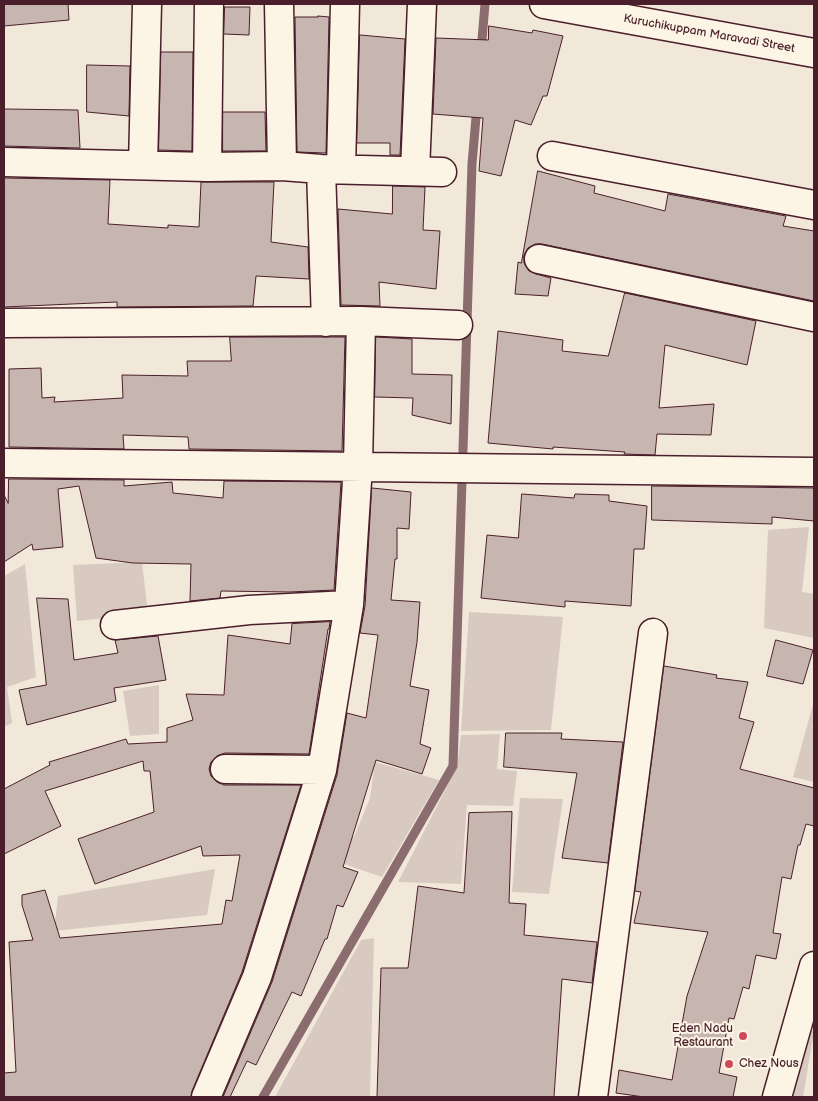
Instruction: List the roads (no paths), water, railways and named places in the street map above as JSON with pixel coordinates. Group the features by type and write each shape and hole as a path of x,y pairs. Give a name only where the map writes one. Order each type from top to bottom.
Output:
{"street":[{"path":"143,165 147,4"},
{"path":"207,167 209,4"},
{"path":"279,4 282,166"},
{"path":"326,322 331,169 345,4"},
{"path":"415,171 422,4"},
{"name":"Kuruchikuppam Maravadi Street","path":"554,5 814,53"},
{"path":"552,156 814,205"},
{"path":"4,162 207,167 282,166 442,172"},
{"path":"539,259 814,317"},
{"path":"206,1097 257,977 322,770 349,605 358,466 361,321"},
{"path":"4,323 361,321 458,326"},
{"path":"4,462 814,472"},
{"path":"115,625 249,610 349,605"},
{"path":"593,1097 653,633"},
{"path":"225,769 322,770"},
{"path":"777,1097 814,966"}],"waterway":[{"path":"481,51 485,4"},
{"path":"263,1097 453,766 472,164 477,106"}],"place":[{"name":"Eden Nadu Restaurant","path":"743,1036"},
{"name":"Chez Nous","path":"729,1064"}]}
